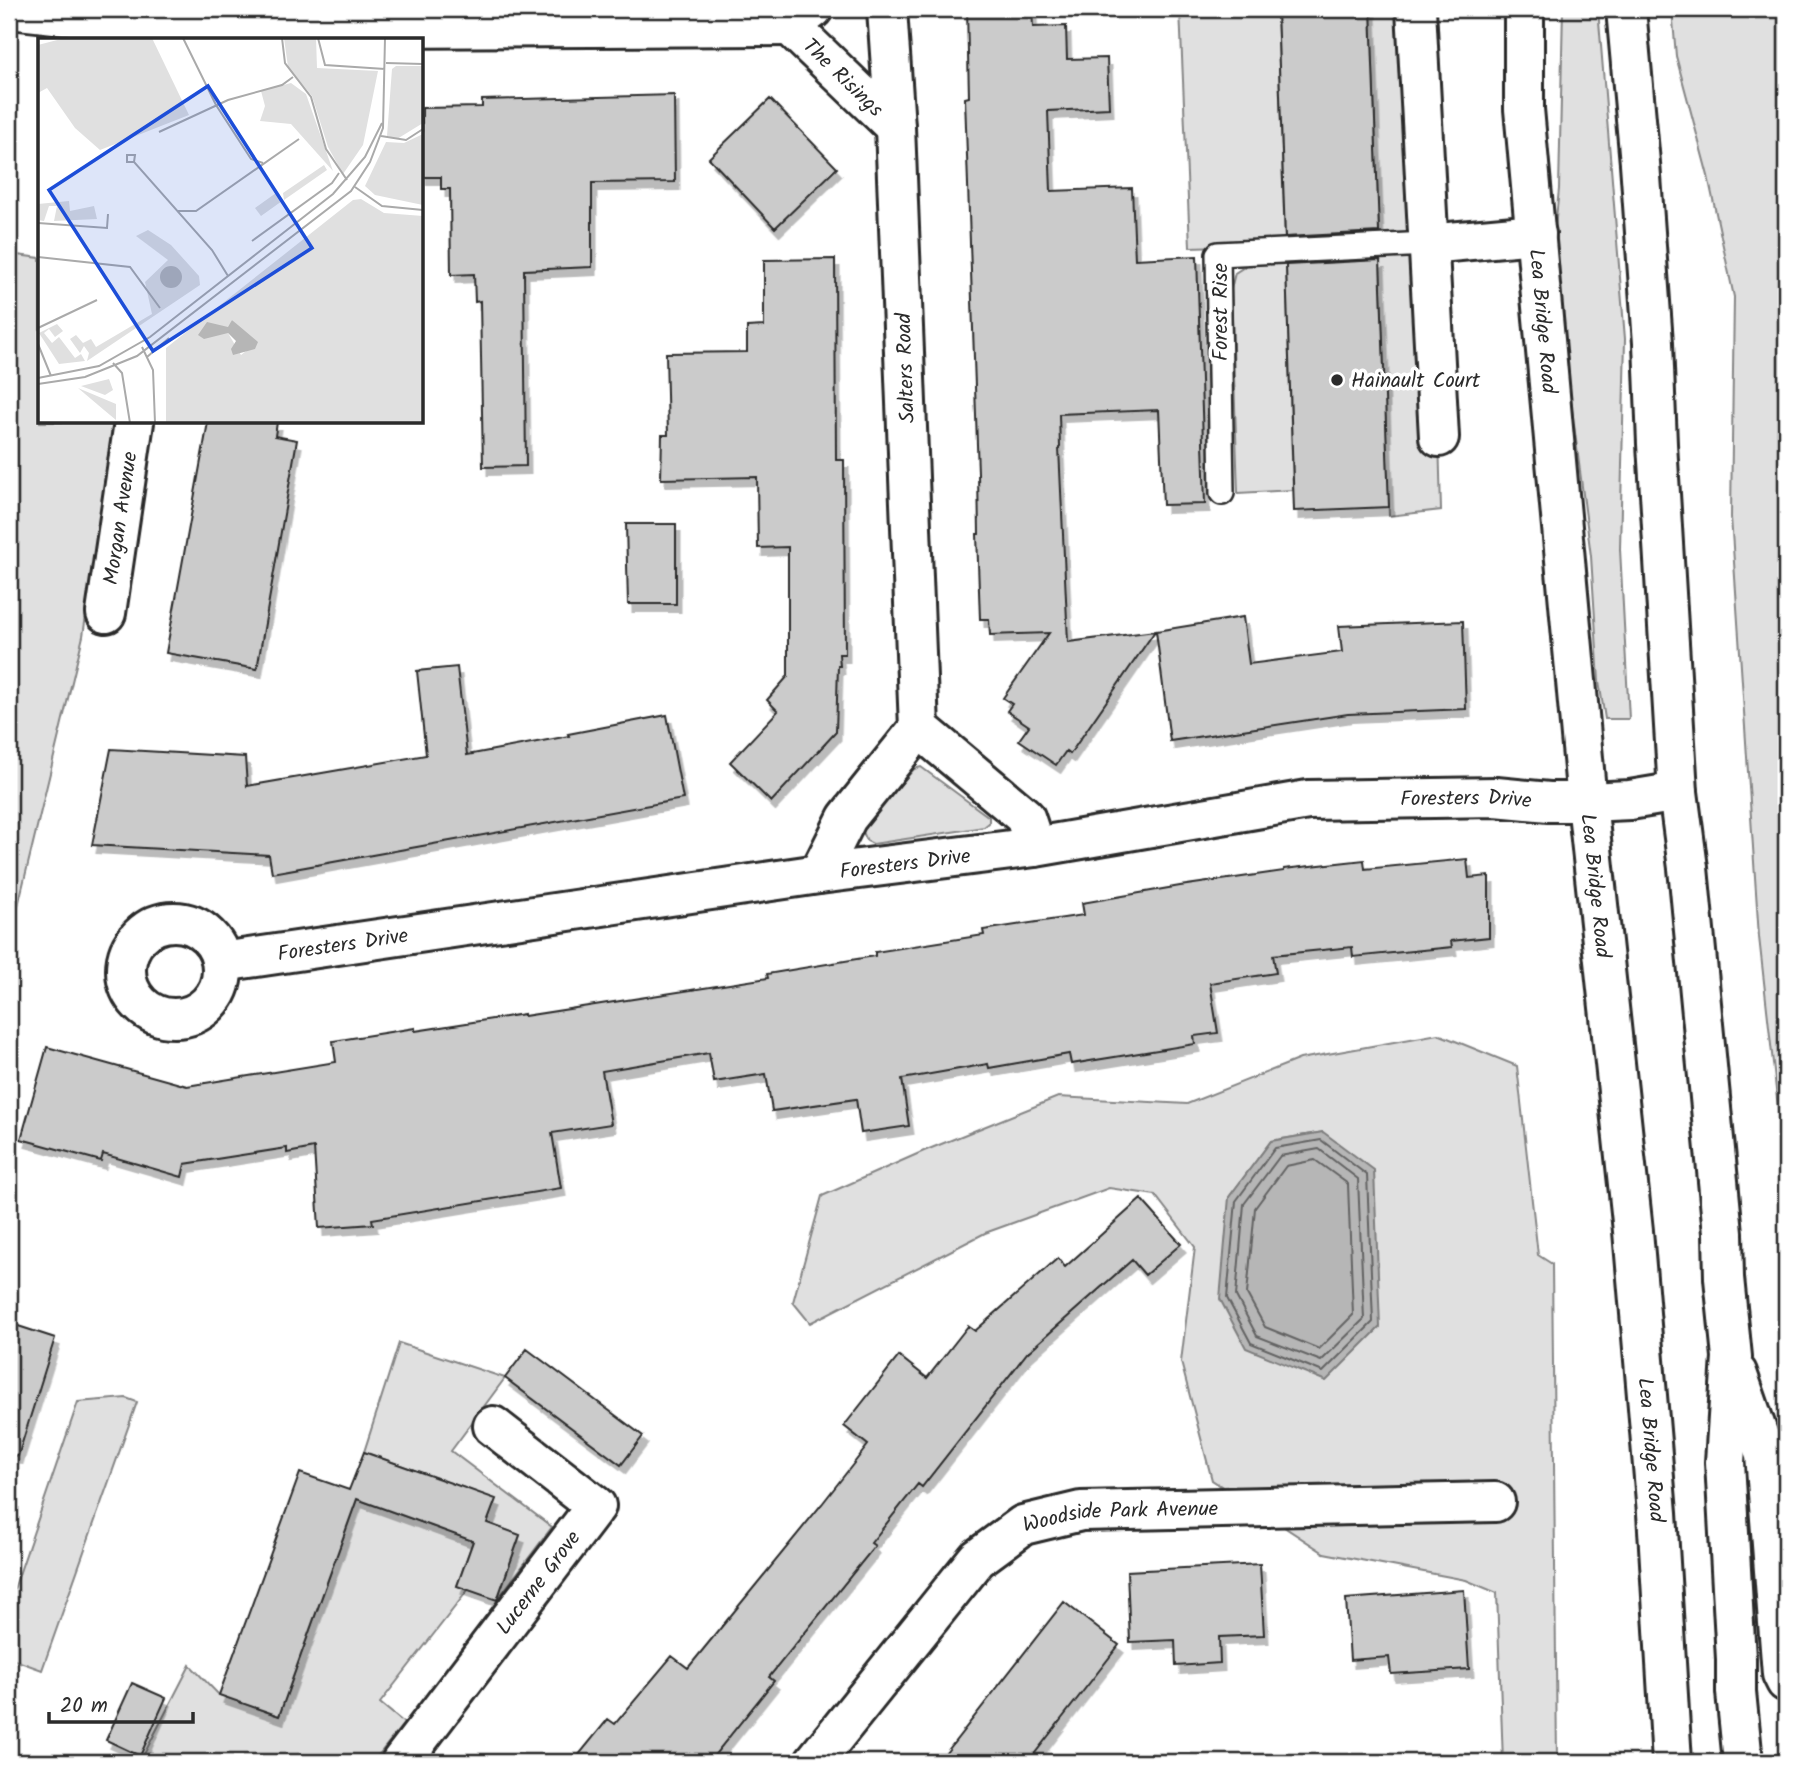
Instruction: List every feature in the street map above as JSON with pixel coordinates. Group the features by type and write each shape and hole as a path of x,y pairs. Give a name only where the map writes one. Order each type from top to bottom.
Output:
{"street":[{"name":"The Risings","path":"10,9 190,26 801,17 895,127"},
{"name":"Salters Road","path":"887,9 895,127 919,728"},
{"path":"1416,9 1439,437"},
{"name":"Lea Bridge Road","path":"1524,9 1524,109 1587,802 1635,1258 1657,1513 1672,1762"},
{"path":"1626,9 1653,329 1657,444 1678,792 1688,868 1723,1233 1724,1278 1732,1357 1725,1462 1736,1692 1743,1762"},
{"name":"Forest Rise","path":"1428,244 1536,234"},
{"name":"Morgan Avenue","path":"106,613 134,424"},
{"path":"819,874 847,818 919,728 1025,817 1035,847"},
{"name":"Foresters Drive","path":"222,962 819,874 1035,847 1308,800 1496,797 1587,802 1630,800 1678,792"},
{"path":"1732,1357 1765,1454 1782,1674 1786,1682"},
{"name":"Lucerne Grove","path":"401,1762 596,1506 493,1426"},
{"name":"Woodside Park Avenue","path":"814,1762 977,1559 1023,1525 1081,1510 1495,1502"}],"lane":[{"name":"Forest Rise","path":"1222,493 1218,254 1428,244"}],"shaded area":[{"path":"1180,9 1277,9 1285,244 1190,247"},
{"path":"1371,9 1416,9 1439,437 1441,510 1389,516"},
{"path":"1563,9 1598,9 1625,339 1620,549 1629,719 1605,719 1599,681 1591,556 1570,394 1555,228 1559,189"},
{"path":"1672,9 1786,9 1786,1180 1759,937 1731,517 1734,297 1708,176 1676,56"},
{"path":"9,254 38,258 38,424 115,424 83,636 9,943"},
{"path":"1286,263 1293,490 1238,493 1231,289 1235,273 1249,264"},
{"path":"921,767 989,817 989,823 984,827 873,844 867,841 863,832 866,823 914,769"},
{"path":"1438,1034 1517,1066 1538,1255 1552,1264 1557,1762 1503,1762 1497,1593 1466,1580 1324,1553 1212,1480 1181,1362 1195,1247 1155,1195 1109,1188 985,1233 810,1323 793,1302 822,1196 1058,1097 1187,1104 1300,1059","holes":["1323,1132 1229,1197 1271,1141"]},
{"path":"399,1343 505,1378 451,1451 552,1527 497,1600 520,1535 487,1523 495,1499 364,1452"},
{"path":"126,1398 137,1402 42,1670 9,1658 9,1604 78,1402"},
{"path":"357,1499 473,1541 457,1586 468,1590 380,1703 404,1723 373,1762 140,1762 190,1665 219,1695 279,1716"}],"water":[{"path":"1323,1132 1374,1170 1380,1327 1326,1381 1246,1348 1220,1299 1229,1197 1271,1141"}],"building":[{"path":"967,9 1032,9 1033,27 1066,26 1067,59 1107,58 1109,108 1048,111 1051,191 1132,188 1135,259 1197,256 1205,504 1163,505 1159,410 1059,414 1068,642 1155,631 1070,754 1066,751 1056,765 1019,740 1029,726 1007,711 1012,704 1003,698 1049,633 990,635 989,619 980,619 978,473 965,98 969,97"},
{"path":"1277,9 1371,9 1379,232 1285,237"},
{"path":"674,95 675,182 592,183 592,267 524,270 526,466 483,467 480,301 475,302 474,274 451,275 450,189 441,189 441,177 424,177 424,108 482,107 482,100"},
{"path":"770,99 837,168 775,228 709,158"},
{"path":"835,259 836,460 844,460 845,654 839,654 836,732 771,802 730,762 778,711 767,700 788,676 788,547 758,548 757,477 661,479 662,435 668,435 666,353 747,352 747,327 764,326 764,260"},
{"name":"Hainault Court","path":"1380,260 1389,507 1294,511 1286,265"},
{"path":"208,424 277,424 275,436 297,440 257,669 166,653"},
{"path":"626,524 676,524 676,604 628,604"},
{"path":"1243,617 1249,664 1342,652 1339,626 1463,621 1466,709 1348,714 1170,741 1156,631"},
{"path":"457,667 467,755 667,715 683,799 272,873 269,855 92,845 111,749 245,757 247,786 426,755 417,671"},
{"path":"1467,859 1469,878 1489,876 1489,937 1451,941 1452,947 1353,957 1352,947 1273,955 1276,973 1210,983 1218,1033 1194,1036 1195,1044 1071,1064 1069,1054 989,1068 988,1064 902,1079 909,1126 861,1133 856,1099 772,1111 766,1074 714,1082 709,1053 602,1071 611,1124 552,1133 561,1188 372,1219 373,1224 319,1228 314,1148 287,1153 287,1148 185,1164 182,1177 103,1154 101,1161 21,1139 47,1047 187,1086 336,1062 333,1041 415,1028 415,1031 524,1016 768,978 767,974 875,956 875,952 984,935 983,930 1084,915 1082,903 1284,869 1364,860 1365,869"},
{"path":"1141,1199 1181,1244 1145,1275 1132,1260 1027,1353 922,1487 918,1484 871,1543 875,1546 769,1677 774,1681 709,1762 573,1762 608,1719 615,1724 672,1656 688,1668 822,1504 868,1445 844,1426 899,1356 927,1378 968,1326 975,1331 1058,1258 1065,1267"},
{"path":"9,1323 55,1338 18,1456 9,1455"},
{"path":"527,1349 643,1436 621,1465 505,1378"},
{"path":"364,1452 496,1499 487,1523 520,1535 497,1600 457,1586 473,1541 357,1499 279,1716 219,1695 300,1473 349,1490"},
{"path":"1260,1564 1264,1635 1219,1637 1220,1663 1176,1666 1175,1640 1130,1642 1127,1571"},
{"path":"1464,1590 1469,1669 1391,1674 1389,1657 1350,1660 1346,1599"},
{"path":"1064,1602 1119,1645 1028,1762 939,1762"},
{"path":"132,1683 166,1698 140,1756 106,1740"}],"place":[{"name":"Hainault Court","path":"1337,380"}]}
